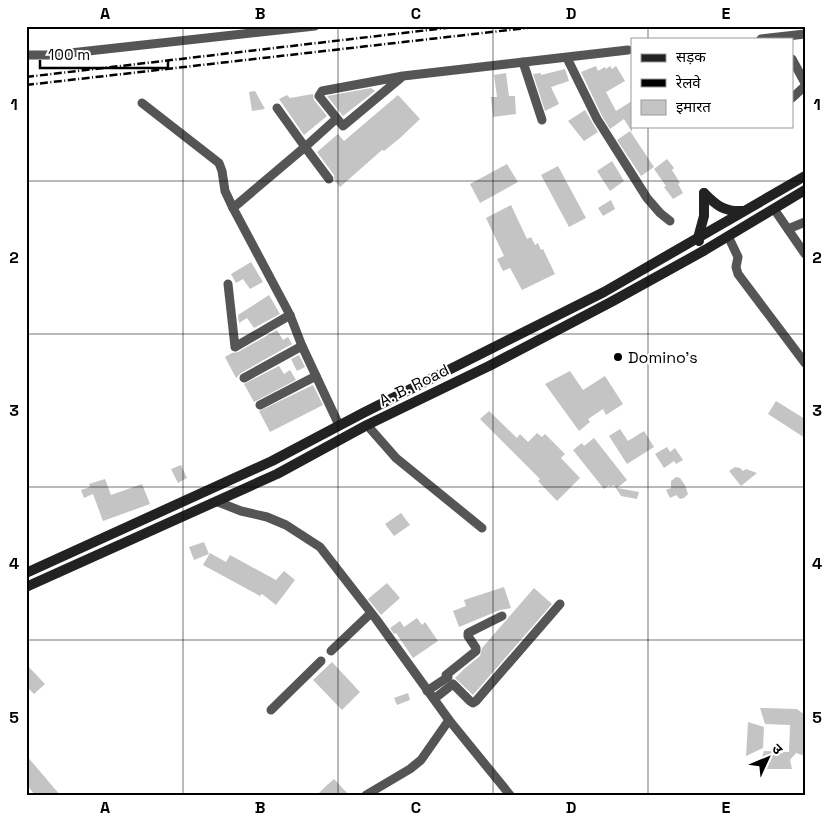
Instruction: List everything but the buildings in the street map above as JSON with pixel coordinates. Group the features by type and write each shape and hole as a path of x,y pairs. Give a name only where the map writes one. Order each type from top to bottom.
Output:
{"main road":[{"name":"A. B. Road","path":"26,573 272,461 339,425 604,292 805,176"},
{"name":"A. B. Road","path":"26,587 277,474 367,425 489,366 612,302 705,250 805,190"},
{"path":"705,250 698,238 704,216 704,193 721,208 728,211 742,211 749,224"},
{"path":"721,224 728,236"},
{"path":"226,483 237,493"}],"street":[{"path":"26,56 52,55 223,31 315,26"},
{"path":"781,38 805,34"},
{"path":"403,76 342,126 319,96 322,91 403,76 628,50"},
{"path":"567,58 597,119 647,198 670,221"},
{"path":"523,62 542,120"},
{"path":"794,63 805,84 794,96"},
{"path":"142,103 219,163 222,171 224,191 290,315 302,346 339,425"},
{"path":"277,108 328,179"},
{"path":"233,208 336,119"},
{"path":"774,208 805,254"},
{"path":"788,229 805,222"},
{"path":"728,236 737,254 736,267 738,274 805,363"},
{"path":"228,284 235,347 290,315"},
{"path":"244,378 302,346"},
{"path":"260,405 316,376"},
{"path":"367,425 396,458 482,528"},
{"path":"218,502 241,511 268,517 286,525 320,547 371,612 449,720 510,795"},
{"path":"502,616 468,633 476,651 446,675 470,702 476,701 560,604"},
{"path":"331,651 371,612"},
{"path":"271,710 321,661"},
{"path":"427,691 451,680"},
{"path":"434,699 451,680"},
{"path":"366,795 410,769 421,760 449,720"}],"railway":[{"path":"26,77 463,26"},
{"path":"26,85 544,26"}],"place":[{"name":"Domino's","path":"618,357"}]}
